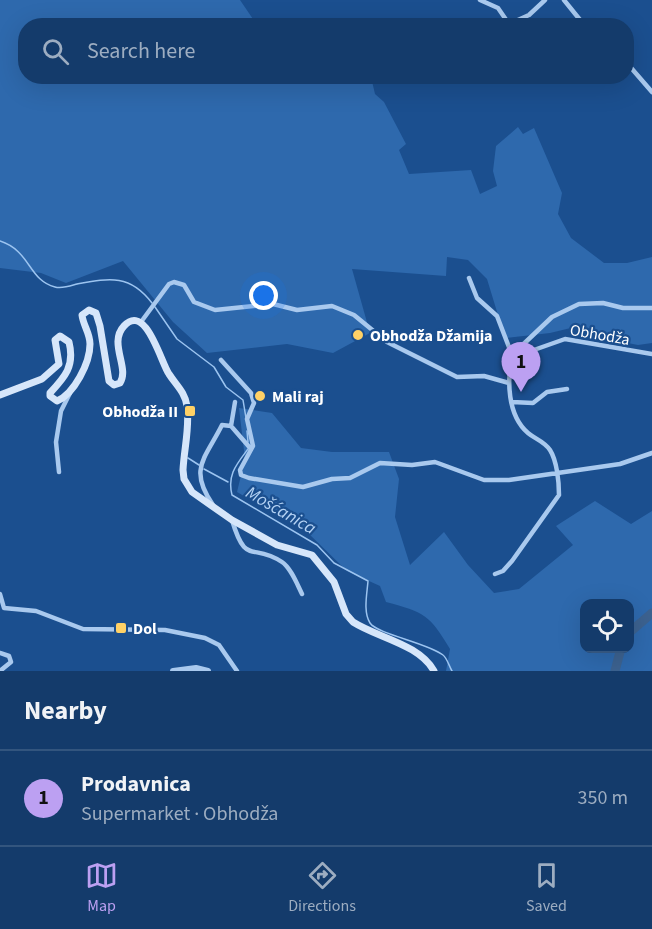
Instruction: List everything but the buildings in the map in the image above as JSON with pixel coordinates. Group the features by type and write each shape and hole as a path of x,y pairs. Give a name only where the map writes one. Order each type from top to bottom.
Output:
{"main road":[{"path":"0,395 51,373 58,364 55,340 60,336 69,342 71,363 67,375 50,393 50,396 57,401 70,392 89,354 89,336 82,319 84,313 92,311 98,317 107,376 114,385 120,383 123,378 118,345 123,327 130,322 141,322 148,328 168,374 184,394 187,417 184,479 192,492 232,520 277,545 312,555 334,582 346,615 353,622 414,651 425,658 434,671"}],"street":[{"path":"480,0 498,8 505,18"},
{"path":"522,18 545,0"},
{"path":"564,0 579,18"},
{"path":"634,70 652,92"},
{"path":"469,278 477,298 497,316 512,355 509,383 518,423 549,449 559,495 512,561 503,571 495,574"},
{"path":"141,322 169,284 174,282 184,285 194,302 215,310 273,304 297,310 332,306 354,315 387,342 457,376 469,378 484,376 509,383"},
{"path":"512,355 552,317 579,304 603,303 623,308 652,308"},
{"name":"Obhodža","path":"516,350 531,351 565,339 652,354"},
{"path":"221,360 251,393 254,403 247,419 254,440 240,470 241,475 303,487 332,479 350,478 380,463 411,465 439,462 483,480 509,480 556,475 634,461 652,453"},
{"path":"512,402 532,403 547,392 567,389"},
{"path":"59,472 56,442 61,411 70,392"},
{"path":"231,426 235,402"},
{"path":"216,509 199,480 199,471 222,425 231,426 246,440 251,449"},
{"path":"232,520 239,543 249,551 282,562 302,594"},
{"path":"0,594 4,608"},
{"path":"0,613 4,608"},
{"path":"4,608 36,610 83,629 165,630 205,638 219,645 237,671"},
{"path":"0,653 9,656 11,662 0,671"},
{"path":"173,671 196,668 208,671"}],"shaded area":[{"path":"0,0 240,0 252,18 18,18 18,84 373,84 375,94 384,102 406,144 399,150 409,174 471,170 480,194 497,186 493,171 496,146 518,127 523,134 534,128 562,193 558,214 571,238 604,263 627,263 652,257 652,343 638,345 602,338 579,326 550,333 505,338 487,279 468,260 447,257 446,276 352,269 370,333 333,353 287,344 207,353 173,322 123,261 66,283 41,273 0,268"},
{"path":"239,408 272,413 301,448 332,452 389,452 399,479 395,517 410,565 444,532 468,565 494,593 519,589 573,545 556,526 595,501 631,524 652,511 652,671 446,671 450,649 431,622 418,612 386,602 380,586 347,571 308,533 237,492 245,459"}],"waterway":[{"name":"Mošćanica","path":"0,241 18,251 39,278 55,287 100,280 119,280 136,287 152,303"},
{"name":"Mošćanica","path":"155,307 177,339 214,367 226,387 243,400 246,418"},
{"name":"Mošćanica","path":"247,431 248,442"},
{"name":"Mošćanica","path":"248,449 236,465 232,476 232,495 317,545 334,563 368,581 366,608 370,623 382,631 436,651 444,656 452,671"},
{"path":"188,458 199,465"},
{"path":"204,469 228,482"},
{"path":"634,629 652,613"},
{"path":"615,671 620,653"}],"place":[{"name":"Obhodža Džamija","path":"358,335"},
{"name":"Prodavnica","path":"521,392"},
{"name":"Mali raj","path":"260,396"},
{"name":"Obhodža II","path":"190,411"},
{"name":"Dol","path":"121,628"}]}
